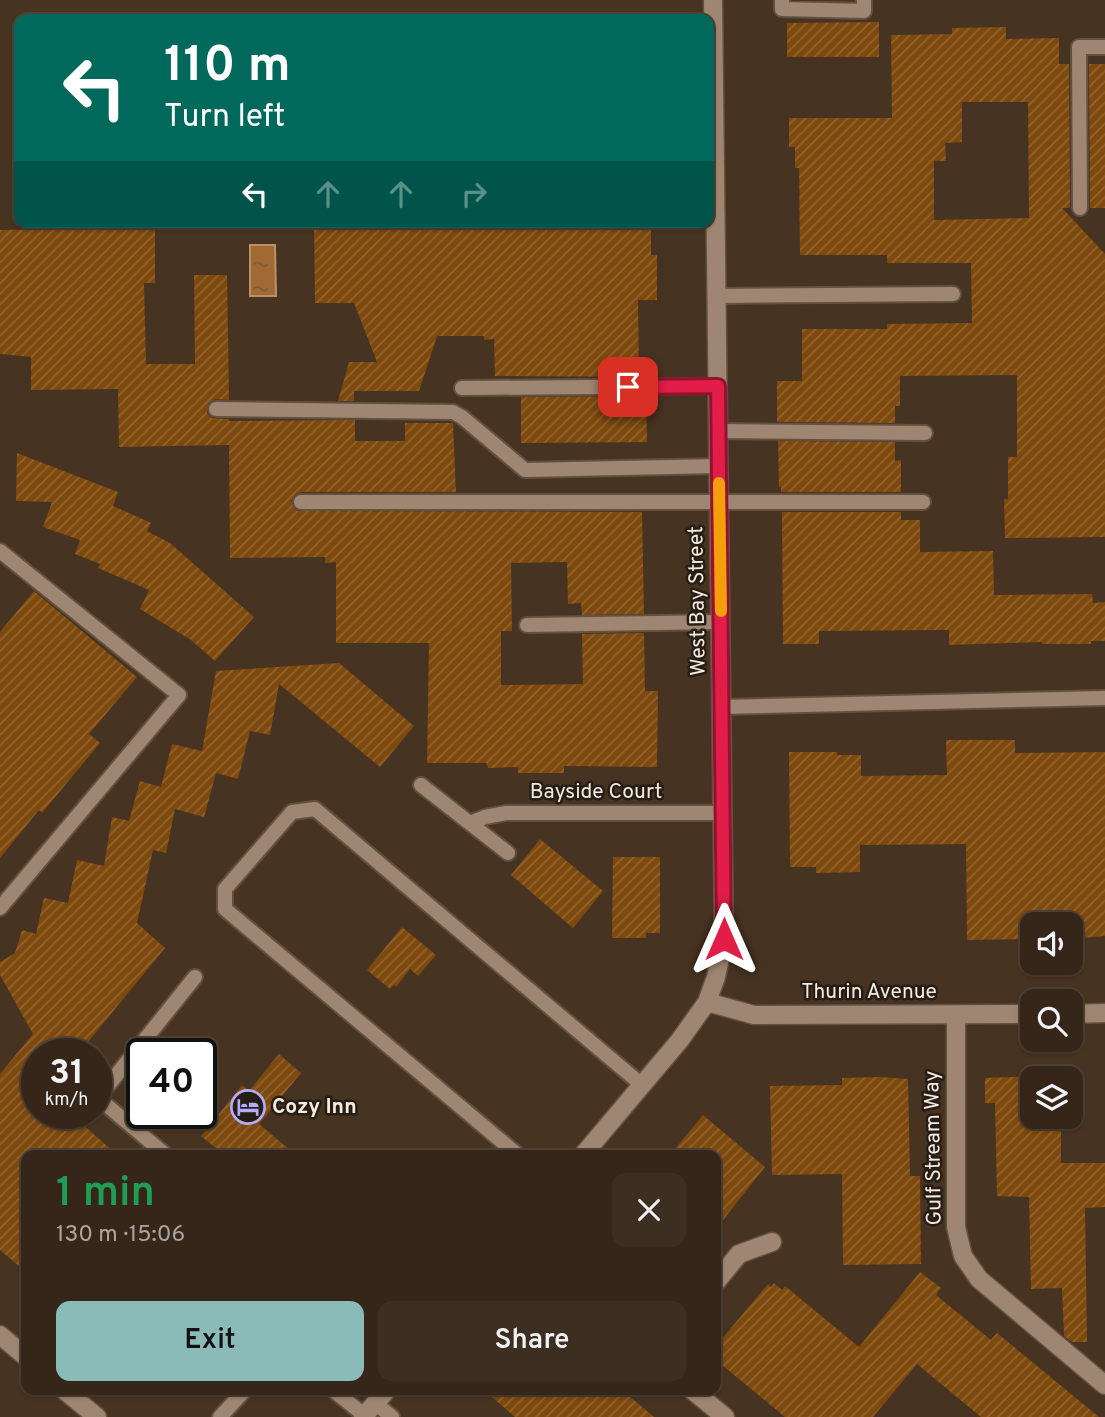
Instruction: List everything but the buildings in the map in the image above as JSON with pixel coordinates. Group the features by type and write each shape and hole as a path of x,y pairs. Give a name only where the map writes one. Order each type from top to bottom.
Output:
{"street":[{"name":"West Bay Street","path":"587,1150 680,1040 707,1002 716,977 724,939 718,386 713,228"},
{"name":"Thurin Avenue","path":"707,1002 754,1015 1020,1014"},
{"path":"1083,1014 1105,1013"},
{"name":"Gulf Stream Way","path":"956,1015 956,1227 963,1256 979,1279 1105,1385"},
{"path":"721,1276 739,1254 772,1242"},
{"path":"0,1335 21,1353"},
{"path":"70,1395 97,1417"},
{"path":"698,1395 725,1417"}],"lane":[{"path":"782,0 782,9 864,11 864,0"},
{"path":"1080,208 1079,47 1105,47"},
{"path":"716,296 953,294"},
{"path":"462,388 718,386"},
{"path":"216,409 453,412 525,470 719,466"},
{"path":"718,431 925,433"},
{"path":"301,502 923,502"},
{"path":"0,551 179,695 0,908"},
{"path":"527,625 721,622"},
{"path":"722,707 1105,698"},
{"path":"421,785 508,853"},
{"path":"512,1150 225,909 225,889 292,812 315,809 642,1085"},
{"name":"Bayside Court","path":"470,823 506,813 723,813"},
{"path":"160,1150 98,1098 195,977"},
{"path":"220,1417 241,1395"},
{"path":"346,1395 392,1417"}],"water":[{"path":"250,245 275,245 276,296 250,296"}],"slow traffic":[{"path":"719,483 721,611"}],"place":[{"name":"Cozy Inn","path":"248,1107"}],"route":[{"path":"628,387 718,386 724,939"}]}
